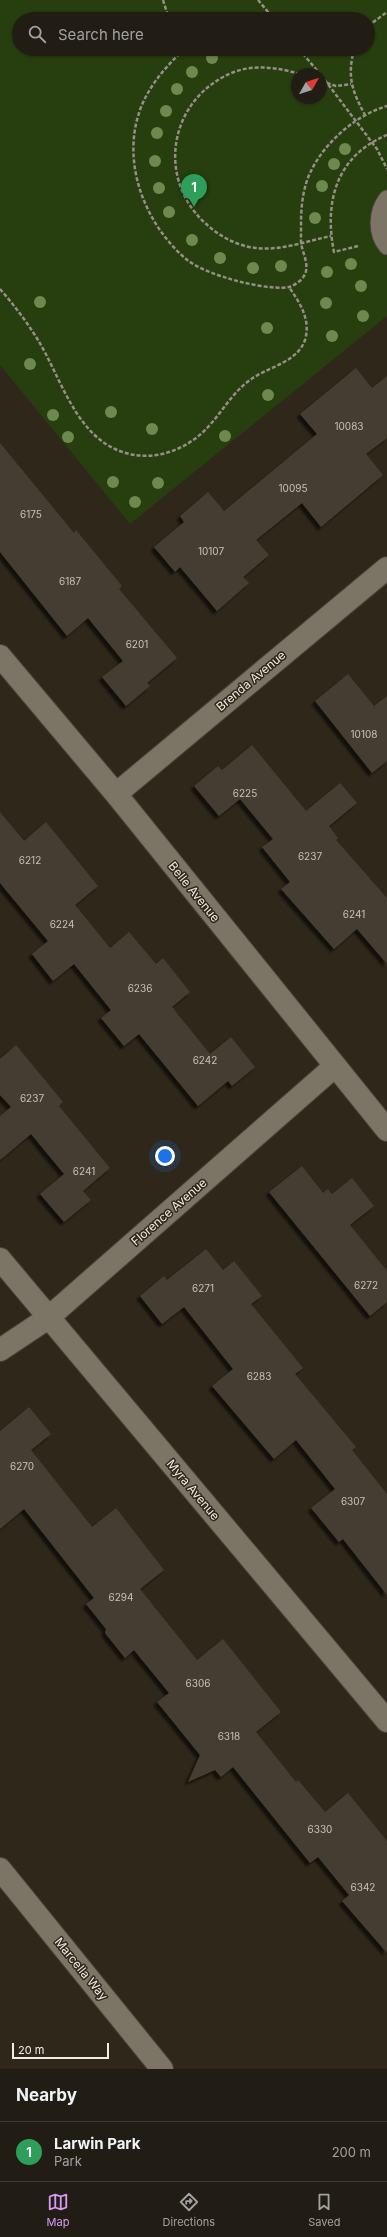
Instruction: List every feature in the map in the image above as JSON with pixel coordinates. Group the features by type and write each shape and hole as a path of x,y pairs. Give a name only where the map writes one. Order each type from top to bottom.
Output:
{"street":[{"name":"Brenda Avenue","path":"116,794 387,568"},
{"name":"Belle Avenue","path":"0,656 116,794 334,1068 387,1130"},
{"name":"Florence Avenue","path":"0,1350 48,1318 334,1068"},
{"name":"Myra Avenue","path":"0,1259 387,1721"},
{"name":"Marcella Way","path":"0,1869 155,2066"}],"lane":[{"path":"387,199 379,217 380,231 387,246"}],"path":[{"path":"163,0 167,12"},
{"path":"258,0 268,12"},
{"path":"375,21 387,12"},
{"path":"177,56 149,90 140,110 135,132 134,155 138,182 147,211 161,234 187,260 213,274 240,282 289,287 298,283 306,274 307,265 301,243 302,198 310,171 331,143 356,121 365,115 387,106"},
{"path":"305,56 314,68"},
{"path":"352,56 350,64 351,84 365,115"},
{"path":"291,72 280,69 260,68 235,71 211,85 190,106 178,129 174,159 179,186 194,213 213,230 233,242 256,248 277,248 331,236"},
{"path":"328,84 336,86 351,84"},
{"path":"328,84 372,142 387,169"},
{"path":"362,244 334,252 329,219 336,186 353,158 372,142 387,135"},
{"path":"0,289 38,339 79,417 95,437 114,449 132,456 155,456 175,450 193,440 208,427 234,392 252,378 290,358 299,350 304,341 307,328 306,317 289,287"}],"green space":[{"path":"0,0 387,0 387,316 130,524 0,365"}],"building":[{"path":"356,368 372,388 387,376 387,438 366,454 383,475 321,527 302,503 256,540 269,555 243,577 249,583 217,611 180,567 175,572 154,547 184,522 180,516 208,492 224,511 317,434 300,414"},
{"path":"0,443 74,533 76,530 122,586 119,589 177,658 147,683 150,686 126,706 102,677 123,661 88,618 67,636 0,552"},
{"path":"348,674 374,706 387,696 387,761 372,773 315,701"},
{"path":"252,745 306,811 340,783 357,803 329,826 338,838 336,840 387,898 387,964 357,929 334,949 281,889 290,882 262,847 273,839 240,799 219,816 194,786 218,766 222,770"},
{"path":"0,812 24,841 46,822 98,886 75,905 110,948 129,932 156,964 163,958 190,992 172,1007 210,1054 231,1037 255,1067 232,1086 228,1081 198,1106 139,1034 124,1046 101,1018 111,1010 74,964 53,981 32,954 48,941 0,883"},
{"path":"16,1045 63,1102 59,1106 110,1168 83,1191 91,1200 64,1222 40,1194 64,1174 31,1134 0,1160 0,1116 11,1107 0,1095 0,1059"},
{"path":"302,1166 323,1193 328,1189 332,1194 352,1178 374,1206 350,1225 387,1271 387,1302 370,1316 269,1192"},
{"path":"206,1249 223,1270 234,1261 262,1296 251,1304 303,1368 295,1374 356,1447 352,1450 387,1494 387,1595 343,1539 339,1542 311,1508 335,1489 296,1440 274,1459 212,1386 233,1369 184,1307 162,1324 140,1296 164,1276 167,1280"},
{"path":"29,1407 51,1434 31,1450 92,1527 116,1508 164,1570 140,1589 197,1660 223,1639 281,1712 256,1732 296,1782 298,1780 325,1812 348,1793 387,1841 387,1953 342,1901 349,1895 318,1857 310,1863 233,1767 221,1777 215,1770 188,1782 200,1755 157,1702 169,1693 134,1650 125,1658 105,1633 106,1629 86,1604 94,1598 24,1509 0,1529 0,1431"}],"place":[{"name":"Larwin Park","path":"194,207"}]}
